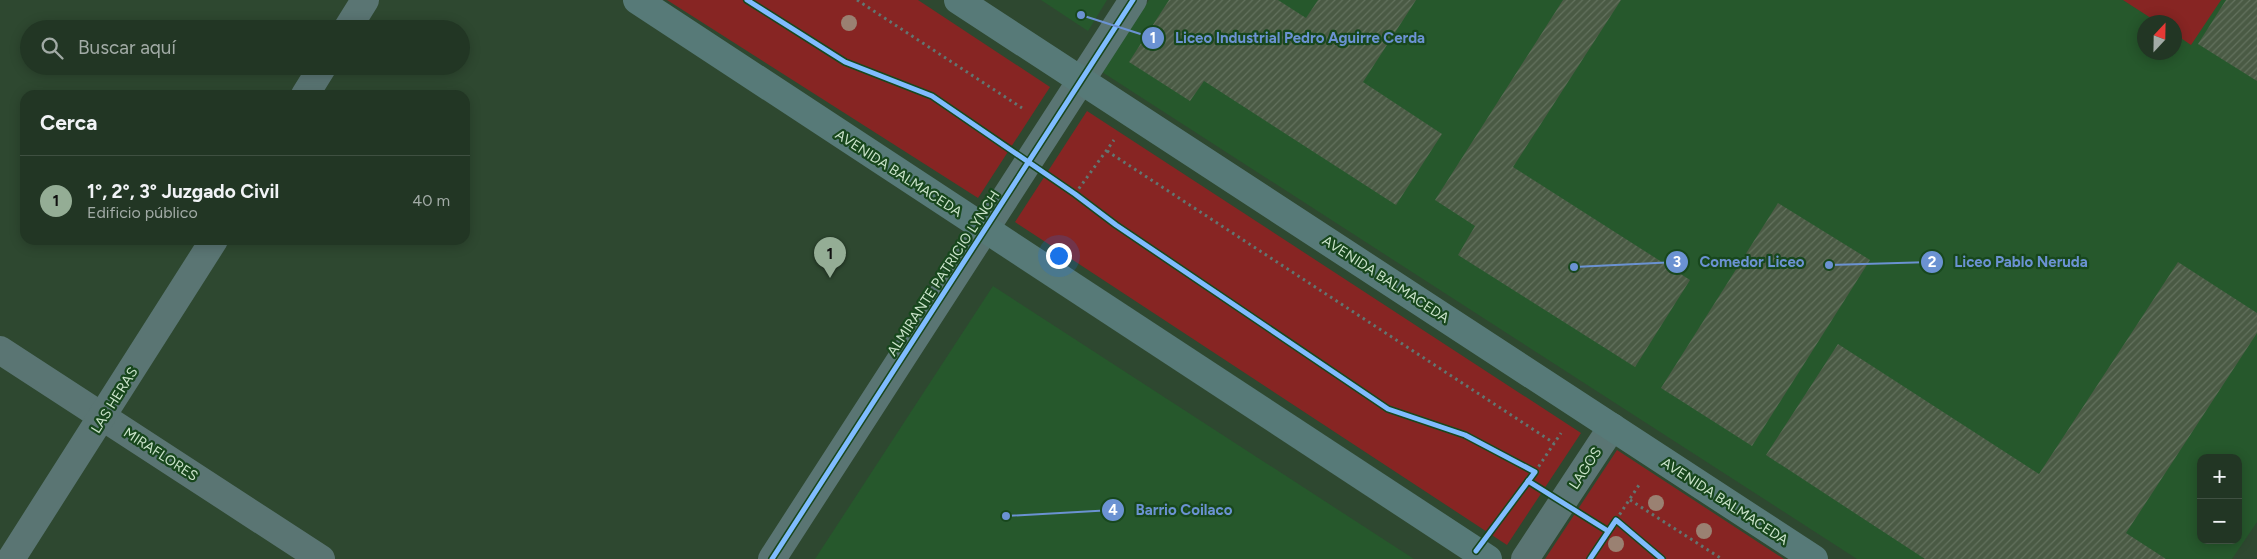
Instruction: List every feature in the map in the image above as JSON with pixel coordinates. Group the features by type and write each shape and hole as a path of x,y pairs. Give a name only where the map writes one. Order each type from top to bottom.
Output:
{"main road":[{"name":"AVENIDA BALMACEDA","path":"637,0 1488,559"},
{"name":"AVENIDA BALMACEDA","path":"958,0 1814,559"}],"street":[{"path":"353,20 365,0"},
{"name":"ALMIRANTE PATRICIO LYNCH","path":"772,559 1133,0"},
{"path":"308,90 317,75"},
{"name":"LAS HERAS","path":"11,559 104,417 211,245"},
{"name":"MIRAFLORES","path":"0,350 321,559"},
{"name":"LAGOS","path":"1525,559 1612,427"}],"path":[{"path":"857,0 1022,108"},
{"path":"1075,194 1132,114"},
{"path":"1107,151 1554,443"},
{"path":"1028,162 1082,199"},
{"path":"1562,503 1528,481 1579,405"},
{"path":"1527,468 1535,472"},
{"path":"1612,526 1630,500 1722,559"},
{"path":"1616,520 1623,526"}],"shaded area":[{"path":"667,0 918,0 1050,87 978,198"},
{"path":"1041,0 1107,0 1088,31"},
{"path":"1149,0 2257,0 2257,522 2232,559 1857,559 1102,72"},
{"path":"2123,0 2221,0 2191,45 2182,39 2182,15 2146,15"},
{"path":"1087,111 1581,433 1507,545 1015,222"},
{"path":"993,286 1414,559 815,559"},
{"path":"1617,450 1784,559 1545,559"}],"building":[{"path":"1169,0 1278,0 1306,18 1318,0 1416,0 1363,82 1442,134 1396,205 1204,81 1190,101 1129,62"},
{"path":"1563,0 1621,0 1513,167 1690,280 1635,367 1458,255 1475,226 1435,200"},
{"path":"2226,0 2257,0 2257,81 2198,44"},
{"path":"1778,203 1870,260 1752,446 1661,388"},
{"path":"2178,262 2257,313 2257,333 2126,533 2166,559 1925,559 1766,455 1838,344 2039,474"}],"cycle path":[{"path":"747,0 845,62 932,96 1075,194 1116,225 1388,409 1465,435 1535,472 1476,551"},
{"path":"772,559 1133,0"},
{"path":"1528,481 1608,531"},
{"path":"1590,559 1616,520 1662,559"}],"place":[{"name":"Liceo Industrial Pedro Aguirre Cerda","path":"1081,15"},
{"name":"Liceo Pablo Neruda","path":"1829,265"},
{"name":"Comedor Liceo","path":"1574,267"},
{"name":"1°, 2°, 3° Juzgado Civil","path":"830,278"},
{"name":"Barrio Coilaco","path":"1006,516"}]}
